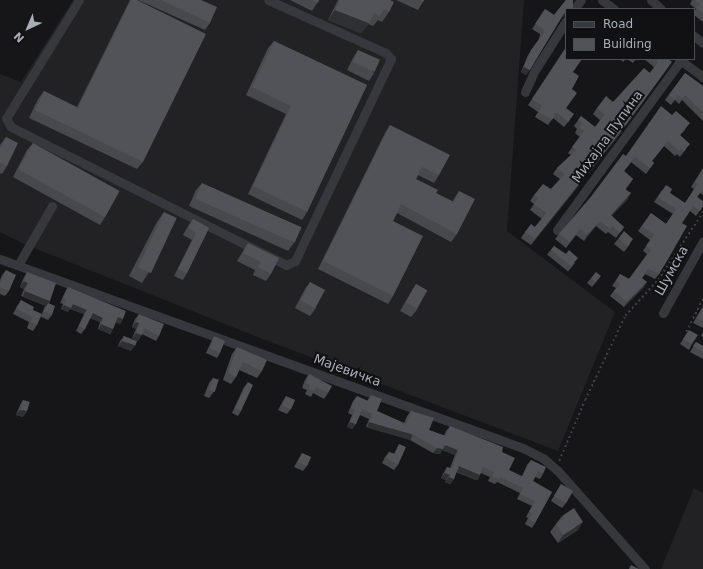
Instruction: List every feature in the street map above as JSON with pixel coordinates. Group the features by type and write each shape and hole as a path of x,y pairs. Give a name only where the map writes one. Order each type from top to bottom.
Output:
{"street":[{"path":"79,0 6,118 11,127 286,266 295,261 391,59 386,53 268,0"},
{"path":"575,8 581,0"},
{"path":"602,0 613,8"},
{"path":"651,0 660,8"},
{"path":"525,92 535,70 565,24"},
{"path":"695,37 703,43"},
{"name":"Михајла Пупина","path":"557,230 679,60"},
{"path":"681,60 703,77"},
{"path":"18,265 52,206"},
{"name":"Шумска","path":"663,314 703,241"},
{"name":"Мајевичка","path":"0,259 523,448 556,469 645,569"}],"path":[{"path":"556,469 585,400 625,316 658,280 703,212"},
{"path":"686,332 703,299"}],"shaded area":[{"path":"73,0 524,0 507,231 615,312 558,451 255,336 24,244 0,232 0,74 21,82"},
{"path":"694,488 703,493 703,569 661,569"}],"building":[{"path":"131,0 137,0 206,34 143,162 35,110 44,91 78,108"},
{"path":"161,0 201,0 217,7 210,23"},
{"path":"312,0 319,0 318,3"},
{"path":"340,0 390,0 394,2 389,12 384,9 380,16 374,13 369,23 335,10"},
{"path":"566,0 573,0 573,8 565,8 565,12 530,70 524,67 531,50 543,34 544,29 535,24 545,9 554,15"},
{"path":"695,0 703,0 703,13 696,8 700,4"},
{"path":"274,41 367,85 307,212 253,186 291,106 252,87"},
{"path":"358,50 380,60 375,72 353,62"},
{"path":"565,50 565,60 581,60 573,72 579,76 572,89 577,93 566,108 574,114 568,122 556,112 552,120 539,112 542,106 532,99"},
{"path":"656,60 669,60 672,62 623,129 535,239 525,232 531,224 535,227 546,213 534,204 538,198 534,195 543,184 551,189 565,174 557,168 576,150 572,147 584,131 579,127 582,123 578,120 581,116 595,127 605,115 597,108 606,96 613,102 644,68 650,73 658,62"},
{"path":"685,73 703,86 703,112 685,95 682,99 678,95 675,100 669,95"},
{"path":"661,106 672,115 676,111 690,123 680,135 690,144 684,151 681,149 679,151 668,141 652,161 654,163 650,168 635,157 624,171 633,179 625,189 631,193 611,215 624,227 620,233 612,226 610,229 600,221 587,235 580,229 570,242 559,234 590,198 623,154 626,156"},
{"path":"390,125 450,155 439,175 422,167 416,179 438,190 436,193 454,202 459,191 475,199 457,234 401,204 393,221 423,236 393,296 323,261"},
{"path":"6,137 18,143 7,166 0,163 0,149"},
{"path":"33,143 120,191 105,217 18,169"},
{"path":"703,169 703,189 697,197 703,201 703,206 700,211 693,206 682,223 687,226 659,274 648,269 642,278 647,282 627,302 614,291 620,284 616,281 620,274 629,279 651,250 646,246 654,235 642,226 651,213 666,224 676,209 658,197 666,185 672,189 670,193 685,203 698,184 695,182"},
{"path":"202,183 302,227 295,243 195,199"},
{"path":"164,212 177,218 151,273 138,267"},
{"path":"193,219 209,228 187,273 178,269 196,233 188,228"},
{"path":"624,231 633,239 628,246 618,239"},
{"path":"248,243 279,258 271,274 258,267 261,262 243,253"},
{"path":"554,246 566,254 569,250 578,258 571,266 551,250"},
{"path":"6,270 16,275 9,291 0,287"},
{"path":"27,272 56,283 50,301 25,291 28,283 24,281"},
{"path":"596,272 601,276 596,282 591,278"},
{"path":"310,282 325,290 315,309 300,301"},
{"path":"416,284 427,290 417,309 406,302"},
{"path":"68,287 126,311 123,319 118,317 113,329 101,324 103,318 93,313 85,329 79,326 87,310 73,304 71,308 64,305 66,299 63,298"},
{"path":"21,300 34,307 33,310 42,314 37,325 30,322 33,317 17,309"},
{"path":"48,303 55,306 52,315 44,311"},
{"path":"703,307 703,321 697,318"},
{"path":"139,314 164,324 159,336 145,328 142,335 136,333 139,323 136,322"},
{"path":"689,330 698,335 692,344 683,339"},
{"path":"124,336 137,341 135,346 122,341"},
{"path":"214,336 225,341 220,353 210,348"},
{"path":"696,342 703,346 703,352 693,346"},
{"path":"237,347 267,360 262,371 243,362 236,377 228,373"},
{"path":"309,374 332,386 328,393 316,387 314,391 309,389 310,385 305,383"},
{"path":"213,378 219,380 215,392 209,390"},
{"path":"248,382 253,385 241,411 235,408"},
{"path":"371,395 382,399 377,411 406,424 411,411 434,418 429,430 446,436 450,426 503,447 502,452 515,458 509,470 522,477 531,460 546,467 543,474 538,471 533,481 552,492 535,523 529,519 532,513 529,512 535,501 520,494 523,488 500,477 499,479 492,476 494,472 483,467 480,475 459,466 454,479 449,477 450,475 445,473 447,467 452,469 458,450 445,445 443,449 437,448 412,434 369,422 372,414 362,409 356,424 350,422 355,410 351,408 357,396 368,401"},
{"path":"286,396 295,400 291,409 282,405"},
{"path":"23,400 30,402 27,412 20,410"},
{"path":"399,444 406,447 398,465 386,458 389,452 395,454"},
{"path":"302,453 311,457 307,466 298,462"},
{"path":"561,484 573,491 566,503 554,496"},
{"path":"574,508 583,522 563,535 556,524 564,518 562,516"},
{"path":"631,565 639,569 629,569"}]}
